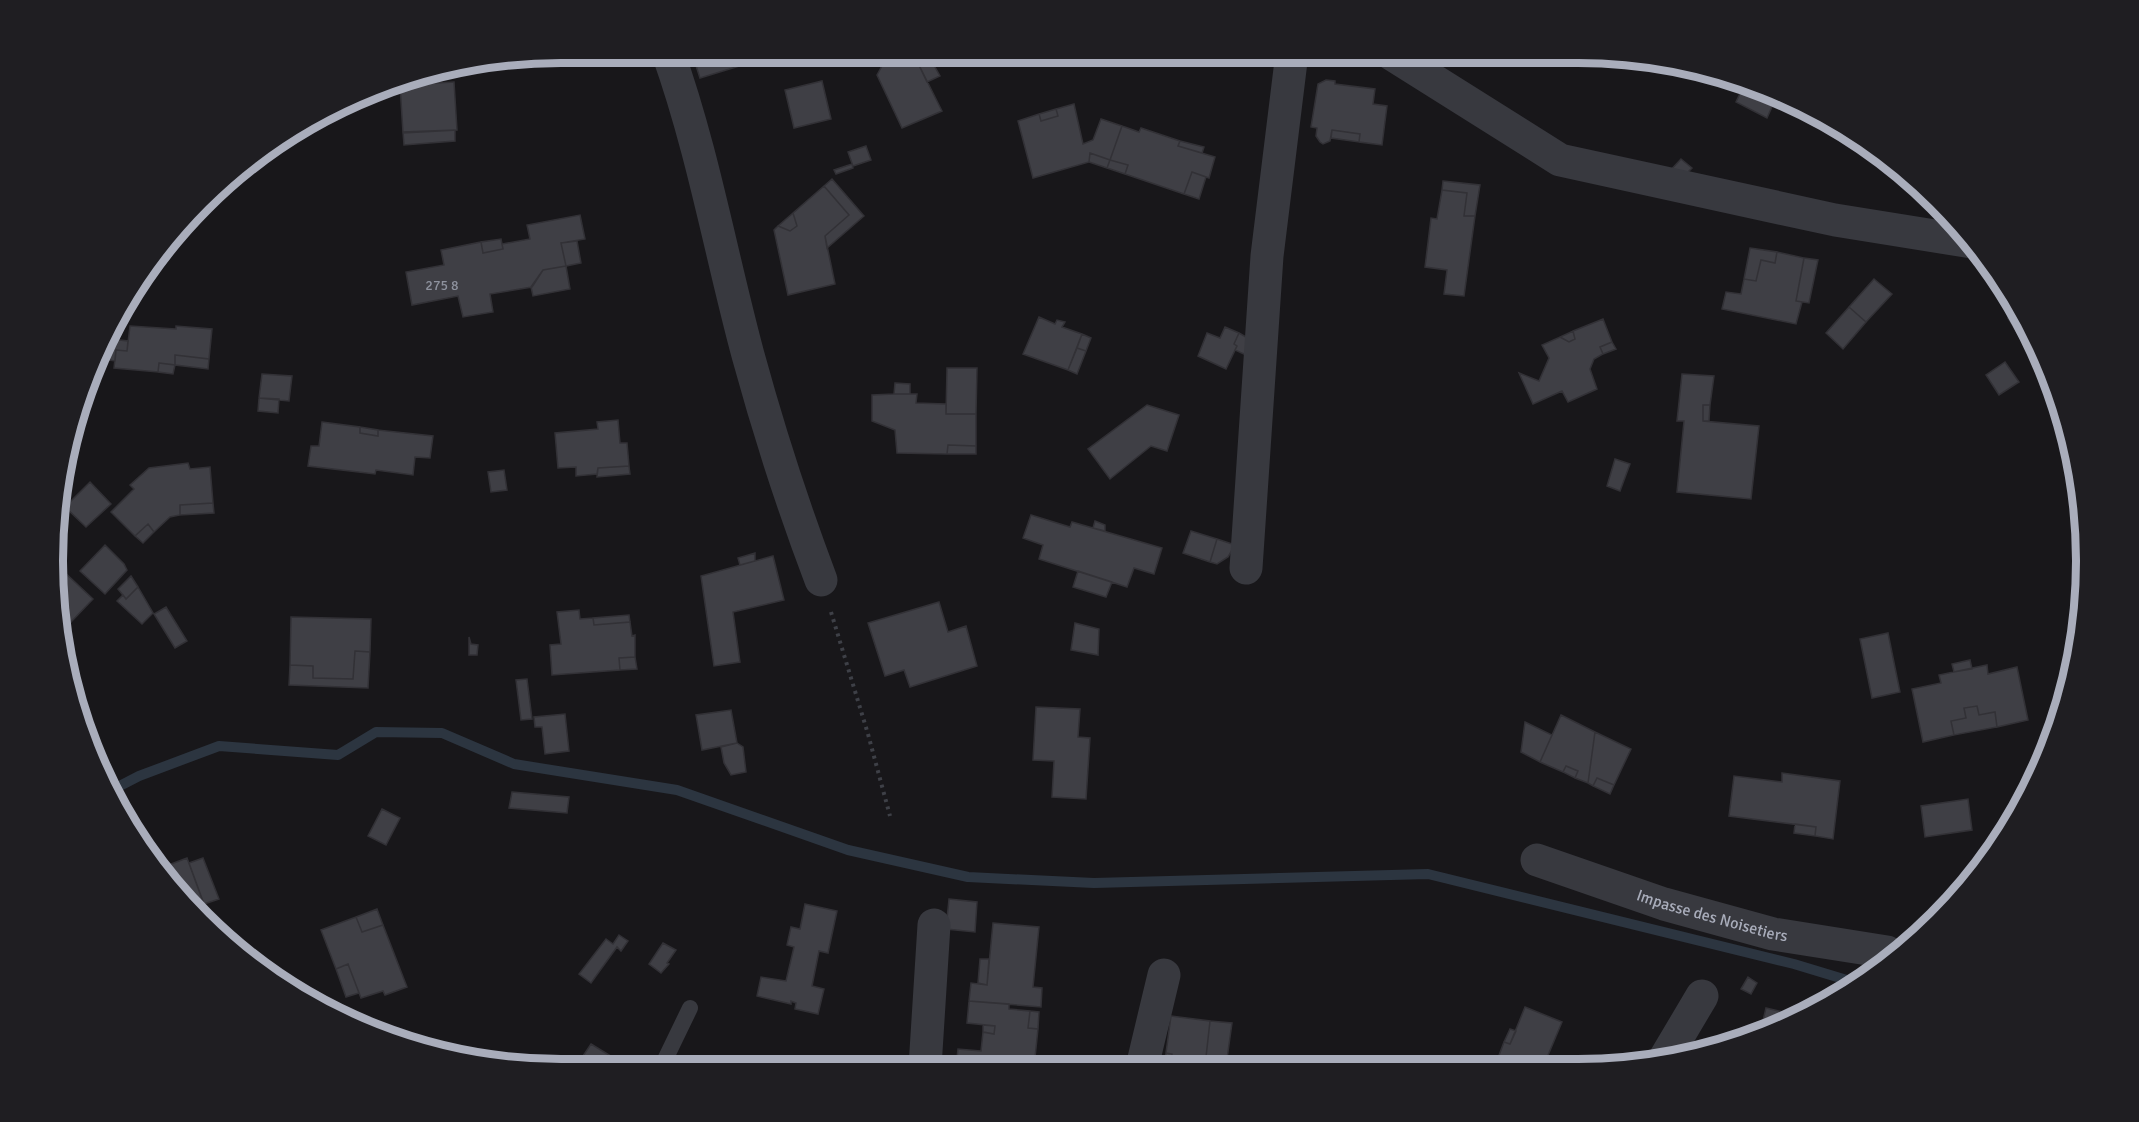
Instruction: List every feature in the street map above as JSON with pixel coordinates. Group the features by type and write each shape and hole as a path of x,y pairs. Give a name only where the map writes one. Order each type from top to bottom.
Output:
{"street":[{"path":"671,63 684,99 748,356 790,496 821,580"},
{"path":"1246,568 1267,256 1291,63"},
{"path":"1406,63 1560,160 1835,220 1958,240"},
{"name":"Impasse des Noisetiers","path":"1537,860 1664,904 1762,931 1886,952"},
{"path":"926,1059 934,925"},
{"path":"1144,1059 1164,975"},
{"path":"1670,1050 1702,996"}],"lane":[{"path":"665,1059 690,1008"}],"path":[{"path":"821,580 868,734 890,816"}],"building":[{"path":"695,63 749,63 700,78"},
{"path":"884,63 918,63 942,111 902,128 877,75"},
{"path":"918,63 933,63 940,76 927,82"},
{"path":"1326,80 1335,81 1335,84 1375,89 1373,104 1387,106 1382,145 1359,142 1360,134 1332,130 1330,141 1323,144 1320,142 1316,136 1317,128 1311,127 1318,84"},
{"path":"822,81 831,119 794,128 785,90"},
{"path":"454,82 457,130 403,133 400,89 418,84"},
{"path":"1742,90 1774,103 1767,118 1736,102"},
{"path":"1074,104 1083,144 1093,140 1101,119 1122,126 1110,160 1090,153 1089,162 1033,178 1018,121 1039,114 1041,121 1058,116 1056,109"},
{"path":"1056,109 1058,116 1041,121 1039,114"},
{"path":"1122,126 1139,132 1141,128 1180,141 1178,146 1215,157 1209,178 1192,172 1184,194 1125,174 1128,165 1110,160"},
{"path":"455,130 455,141 404,145 403,132"},
{"path":"1332,130 1360,134 1359,142 1331,138"},
{"path":"1180,141 1204,147 1202,153 1178,146"},
{"path":"866,146 871,160 853,166 848,152"},
{"path":"1090,153 1110,160 1107,168 1089,162"},
{"path":"1681,159 1692,168 1681,179 1666,175"},
{"path":"1110,160 1128,165 1125,174 1107,168"},
{"path":"852,164 853,168 836,174 834,170"},
{"path":"1192,172 1206,177 1199,199 1184,194"},
{"path":"832,179 864,216 827,248 825,236 849,215 824,186"},
{"path":"1443,181 1480,185 1475,216 1464,216 1467,193 1442,190"},
{"path":"824,186 849,215 825,236 835,284 788,295 774,230 778,226 790,231 797,226 793,213"},
{"path":"1442,190 1467,193 1464,216 1475,216 1464,296 1444,294 1447,270 1425,267 1431,218 1437,219"},
{"path":"793,213 797,226 790,231 778,226"},
{"path":"580,215 585,239 561,243 566,266 543,270 532,287 490,294 493,312 463,317 458,296 412,305 406,272 444,265 441,250 481,242 483,253 503,249 502,244 530,239 527,225"},
{"path":"501,239 503,249 483,253 481,242"},
{"path":"577,241 581,263 566,266 561,243"},
{"path":"1750,248 1777,252 1775,263 1761,260 1756,281 1744,279"},
{"path":"1777,252 1804,258 1796,301 1802,302 1796,324 1722,309 1726,292 1741,294 1744,279 1756,281 1761,260 1775,263"},
{"path":"1804,258 1818,260 1809,303 1796,301"},
{"path":"566,266 570,289 533,296 531,287 543,270"},
{"path":"1874,279 1892,294 1866,322 1849,307"},
{"path":"1849,307 1866,322 1843,349 1826,333"},
{"path":"2009,312 2031,354 2008,318"},
{"path":"1039,317 1055,324 1057,320 1065,322 1062,327 1082,334 1068,370 1023,354"},
{"path":"1603,319 1612,342 1600,347 1603,354 1594,359 1590,369 1597,389 1568,402 1562,391 1533,404 1519,373 1539,381 1549,358 1542,345 1560,337 1569,342 1575,339 1573,331"},
{"path":"130,326 212,329 209,359 175,355 175,365 159,363 158,372 114,368 116,350 127,351"},
{"path":"1225,327 1239,333 1234,344 1237,346 1226,369 1198,356 1207,333 1220,338"},
{"path":"1573,331 1575,339 1569,342 1560,337"},
{"path":"1239,333 1253,341 1248,356 1235,350 1237,346 1234,344"},
{"path":"1082,334 1091,338 1086,351 1077,348"},
{"path":"115,339 128,341 127,351 116,350 115,361 106,360"},
{"path":"1612,342 1616,349 1603,354 1600,347"},
{"path":"1077,348 1086,351 1077,374 1068,370"},
{"path":"175,355 209,359 208,369 175,365"},
{"path":"2005,362 2019,382 1999,395 1986,375"},
{"path":"159,363 175,365 173,374 158,372"},
{"path":"947,368 977,368 976,414 946,414"},
{"path":"262,374 292,376 289,401 259,398"},
{"path":"1682,374 1714,376 1710,405 1703,405 1703,421 1759,426 1751,499 1677,492 1684,421 1677,421"},
{"path":"895,383 910,384 910,394 894,394"},
{"path":"917,394 916,403 946,404 946,414 976,414 976,446 948,445 947,454 897,453 895,430 872,421 872,395"},
{"path":"259,398 279,399 278,413 258,411"},
{"path":"1147,405 1179,415 1167,451 1151,446 1110,479 1088,449"},
{"path":"1703,405 1710,405 1709,421 1703,421"},
{"path":"618,420 620,443 627,443 629,466 598,468 597,474 576,476 576,467 558,468 555,433 598,429 597,422"},
{"path":"322,422 360,427 360,433 378,436 378,430 433,436 430,458 415,457 413,475 376,470 375,474 308,466 311,446 319,446"},
{"path":"360,427 378,430 378,436 360,433"},
{"path":"948,445 976,446 976,454 947,454"},
{"path":"1615,459 1630,464 1620,491 1607,486"},
{"path":"188,463 190,469 210,467 213,503 180,505 180,515 170,517 154,532 148,524 135,536 111,512 134,489 130,485 149,468"},
{"path":"629,466 630,474 597,477 598,468"},
{"path":"504,470 507,490 491,492 488,472"},
{"path":"90,482 111,504 86,527 66,506"},
{"path":"213,503 214,513 180,515 180,505"},
{"path":"1031,515 1070,527 1072,522 1162,548 1154,574 1134,568 1127,587 1039,559 1043,545 1023,538"},
{"path":"1095,521 1105,525 1105,531 1093,528"},
{"path":"148,524 154,532 143,543 135,536"},
{"path":"1191,531 1217,539 1210,562 1183,553"},
{"path":"1217,539 1235,545 1228,557 1217,564 1210,562"},
{"path":"105,545 127,570 105,594 80,571"},
{"path":"755,553 755,561 740,565 738,558"},
{"path":"773,556 784,600 733,612 740,662 714,666 701,576"},
{"path":"63,571 93,599 71,622 66,618"},
{"path":"1078,571 1112,582 1106,597 1073,587"},
{"path":"131,576 138,587 126,599 118,589"},
{"path":"138,587 153,613 142,624 117,601 123,595 126,599"},
{"path":"939,602 948,632 966,626 977,666 910,687 904,670 885,676 868,623"},
{"path":"166,607 187,641 175,648 154,614"},
{"path":"579,610 580,619 593,618 594,625 630,622 632,636 635,635 635,657 619,658 620,670 552,675 550,645 561,644 557,612"},
{"path":"629,615 630,622 594,625 593,618"},
{"path":"291,617 371,619 370,652 355,651 353,679 313,678 313,666 290,665"},
{"path":"1075,623 1099,629 1098,655 1071,650"},
{"path":"1888,633 1900,692 1872,698 1860,639"},
{"path":"469,637 471,644 478,645 477,655 469,655"},
{"path":"355,651 370,652 368,688 289,685 290,665 313,666 313,678 353,679"},
{"path":"635,657 637,669 620,670 619,658"},
{"path":"1970,660 1972,669 1954,672 1952,664"},
{"path":"1987,665 1988,674 2017,667 2028,720 1997,727 1995,712 1979,715 1977,706 1964,708 1966,718 1951,721 1954,735 1923,742 1912,689 1941,683 1939,675"},
{"path":"527,679 532,719 521,720 516,680"},
{"path":"1977,706 1979,715 1995,712 1997,727 1954,735 1951,721 1966,718 1964,708"},
{"path":"1036,707 1080,709 1078,737 1090,738 1086,799 1052,797 1054,761 1033,760"},
{"path":"731,710 737,743 702,750 696,715"},
{"path":"565,714 569,751 545,754 542,727 535,727 534,717"},
{"path":"1561,715 1595,732 1588,783 1575,778 1578,771 1566,766 1563,772 1540,762"},
{"path":"1525,722 1552,735 1540,762 1521,752"},
{"path":"1595,732 1631,749 1614,785 1597,778 1593,786 1588,783"},
{"path":"737,743 743,747 746,772 731,775 724,763 721,747"},
{"path":"1566,766 1578,771 1575,778 1563,772"},
{"path":"1782,773 1840,781 1833,839 1815,836 1816,827 1729,816 1734,776 1782,782"},
{"path":"1597,778 1614,785 1610,794 1593,786"},
{"path":"512,792 569,797 567,813 509,808"},
{"path":"1968,799 1972,830 1925,837 1921,806"},
{"path":"382,809 400,818 386,845 368,836"},
{"path":"1795,824 1816,827 1815,836 1794,833"},
{"path":"187,858 206,910 167,865"},
{"path":"203,858 219,899 204,904 189,863"},
{"path":"949,899 977,902 975,932 946,929"},
{"path":"805,904 837,911 828,953 819,951 812,986 824,989 818,1014 795,1009 796,1003 791,1001 791,1004 757,996 761,977 786,981 794,947 787,945 791,927 800,929"},
{"path":"377,909 383,925 362,932 356,917"},
{"path":"356,917 362,932 383,925 407,987 385,995 383,991 361,998 348,964 336,969 321,930"},
{"path":"993,923 1039,927 1033,987 1042,988 1041,1007 969,1001 971,983 987,985"},
{"path":"619,935 628,941 621,951 617,947 591,983 579,974 606,939 613,944"},
{"path":"663,943 676,950 661,973 649,964"},
{"path":"980,959 989,959 987,985 978,983"},
{"path":"348,964 359,993 346,997 336,969"},
{"path":"1748,977 1757,983 1751,994 1741,989"},
{"path":"969,1001 1009,1004 1009,1009 1030,1011 1028,1028 1038,1029 1035,1059 957,1059 958,1049 981,1051 983,1032 994,1034 995,1026 967,1023"},
{"path":"1525,1007 1562,1022 1546,1059 1535,1056 1534,1059 1498,1059 1504,1042 1510,1044"},
{"path":"1766,1008 1787,1013 1769,1021 1762,1024"},
{"path":"1030,1011 1039,1012 1038,1029 1028,1028"},
{"path":"1171,1016 1210,1021 1206,1059 1171,1059 1172,1054 1166,1053"},
{"path":"1210,1021 1232,1023 1227,1059 1206,1059"},
{"path":"983,1025 995,1026 994,1034 983,1032"},
{"path":"1510,1029 1516,1031 1510,1044 1504,1042"},
{"path":"591,1044 616,1059 581,1059"},
{"path":"1166,1053 1172,1054 1171,1059 1165,1059"}],"waterway":[{"path":"117,787 139,776 219,746 338,755 376,732 442,733 514,764 677,790 848,850 968,877 1094,883 1428,874 1794,964 1847,980"}]}
